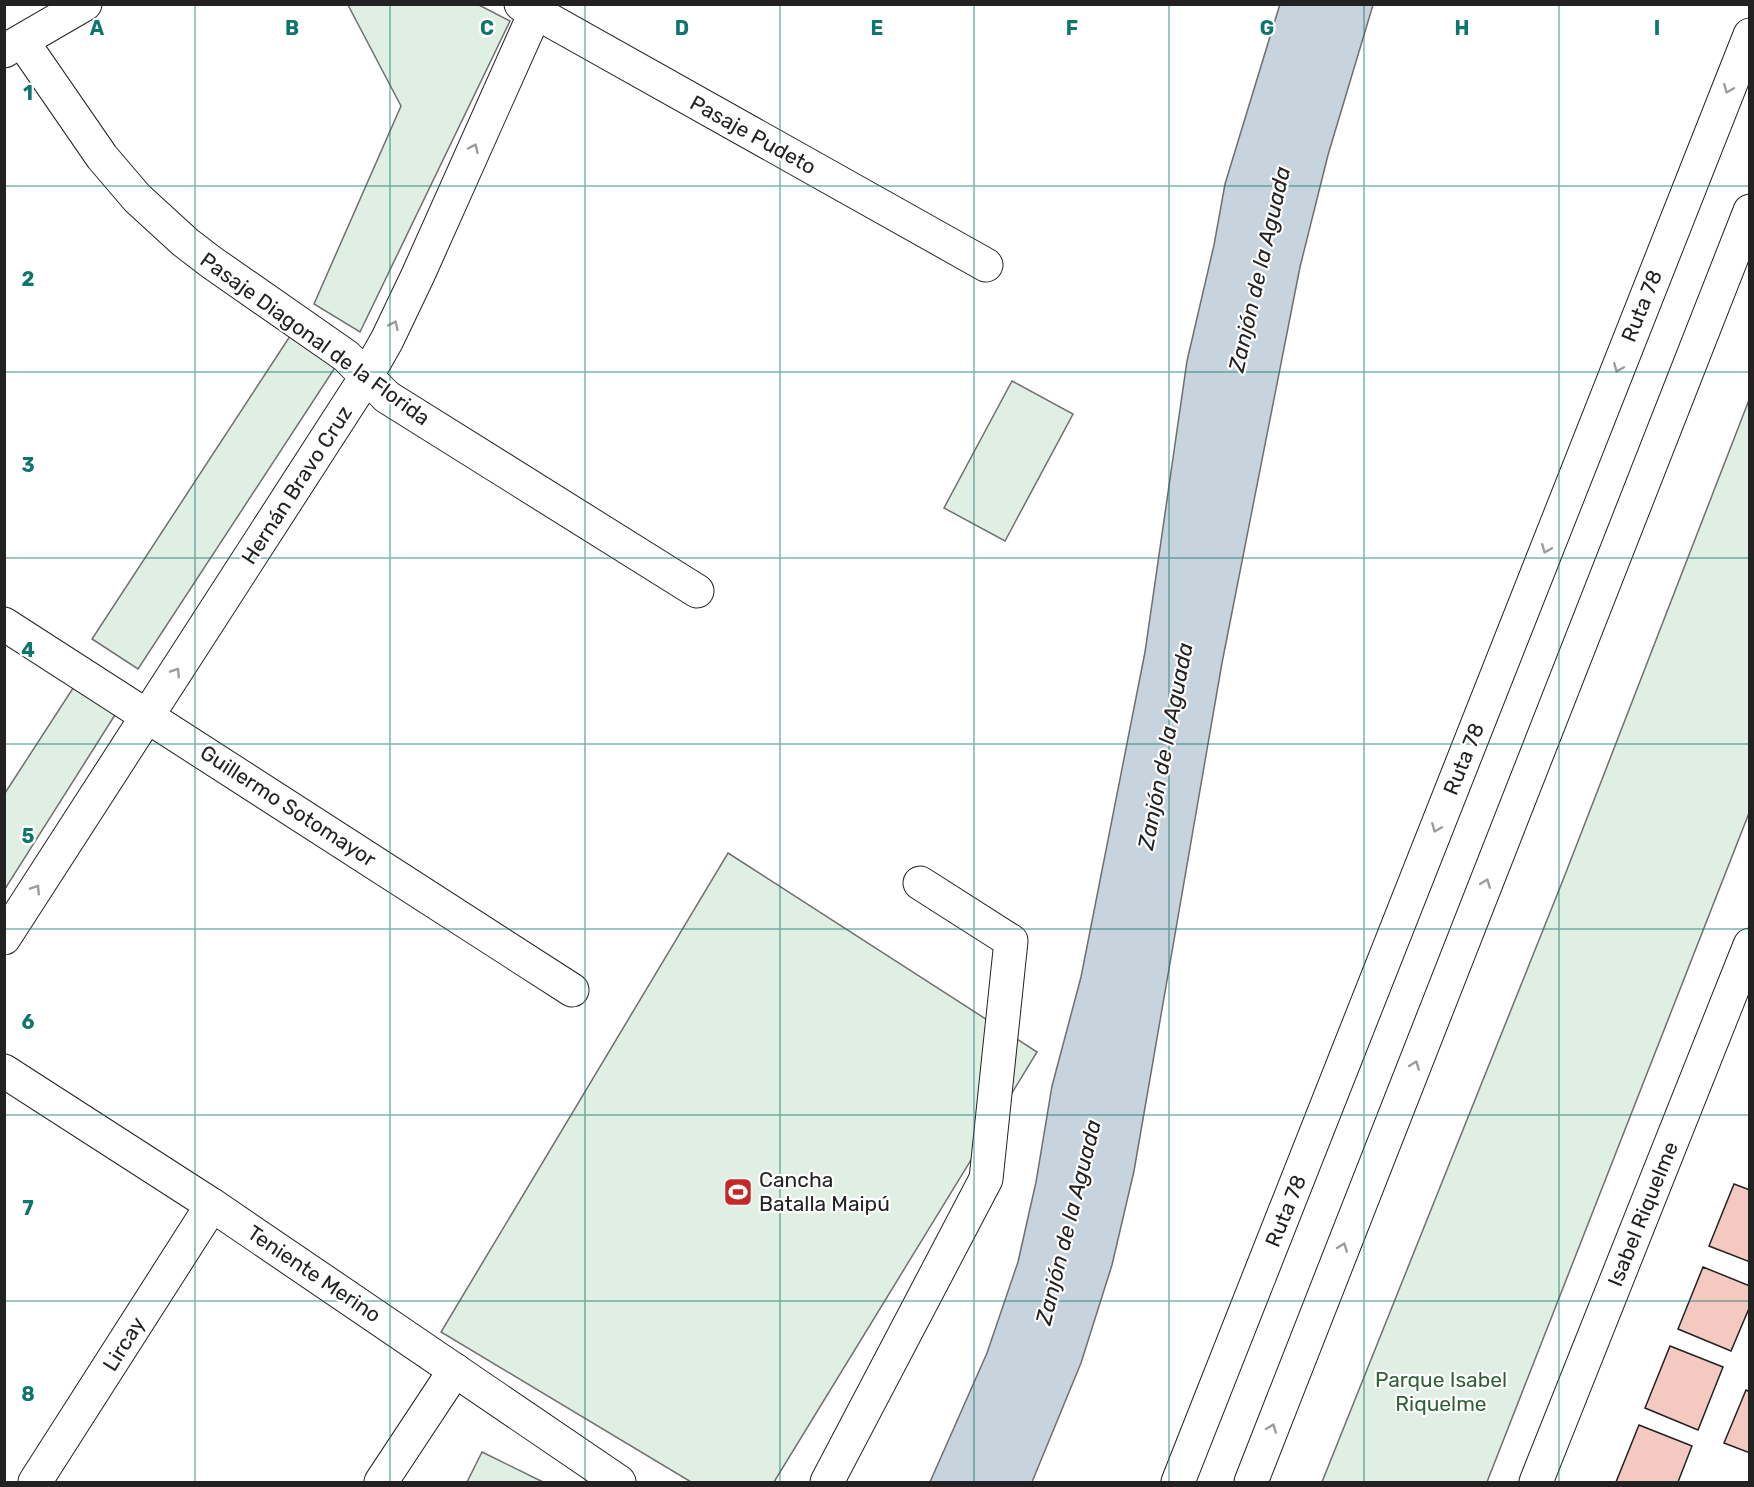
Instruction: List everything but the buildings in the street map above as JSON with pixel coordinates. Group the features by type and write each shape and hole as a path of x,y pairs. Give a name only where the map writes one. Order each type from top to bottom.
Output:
{"main road":[{"path":"13,46 85,4"},
{"name":"Pasaje Pudeto","path":"532,7 986,265"},
{"name":"Hernán Bravo Cruz","path":"4,938 366,377 387,340 532,7"},
{"name":"Ruta 78","path":"1178,1482 1749,34"},
{"name":"Pasaje Diagonal de la Florida","path":"13,46 137,198 185,242 346,356 387,397 697,591"},
{"path":"1251,1482 1749,211"},
{"name":"Guillermo Sotomayor","path":"4,624 572,990"},
{"path":"827,1482 986,1179 1011,941 920,883"},
{"name":"Isabel Riquelme","path":"1536,1482 1749,945"},
{"name":"Teniente Merino","path":"4,1071 212,1205 619,1482"},
{"name":"Lircay","path":"36,1482 212,1205"},
{"path":"381,1482 455,1370"}],"green space":[{"path":"348,5 479,5 510,21 360,332 314,304 401,106"},
{"path":"294,330 340,360 138,669 92,639"},
{"path":"1012,381 1073,414 1005,541 944,508"},
{"name":"Parque Isabel Riquelme","path":"1749,400 1749,813 1487,1482 1322,1482 1563,880"},
{"path":"77,682 120,707 5,889 5,793"},
{"name":"Cancha Batalla Maipú","path":"728,853 1037,1052 774,1482 691,1482 441,1332"},
{"path":"482,1452 543,1482 467,1482"}],"water":[{"name":"Zanjón de la Aguada","path":"1280,4 1373,5 1328,155 1300,267 1222,663 1134,1171 1112,1265 1081,1363 1032,1482 930,1482 987,1353 1018,1262 1036,1182 1052,1086 1081,977 1145,652 1187,361 1214,245 1225,184"}],"place":[{"name":"Cancha Batalla Maipú","path":"738,1192"}]}
